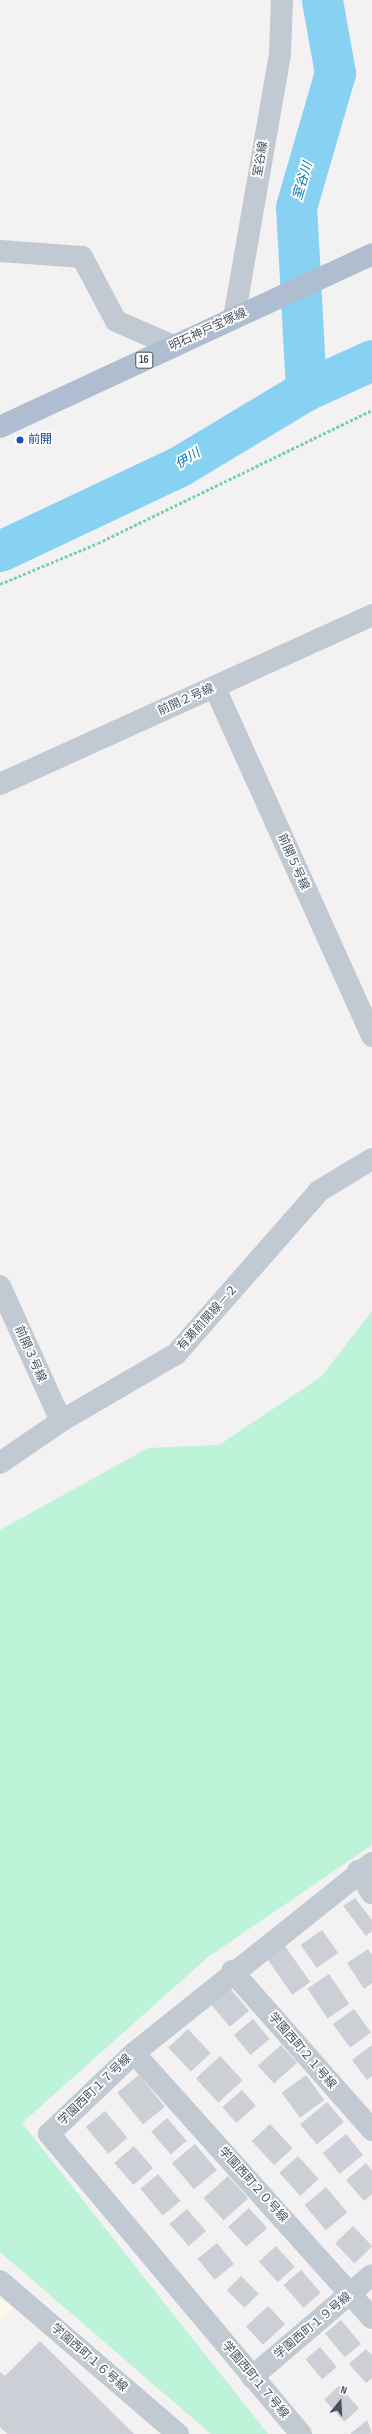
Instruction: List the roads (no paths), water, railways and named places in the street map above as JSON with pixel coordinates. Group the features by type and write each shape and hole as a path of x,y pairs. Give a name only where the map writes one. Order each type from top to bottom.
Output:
{"main road":[{"name":"明石神戸宝塚線","path":"0,427 372,254"}],"street":[{"name":"室谷線","path":"234,318 280,54 282,0"},
{"path":"0,251 82,257 116,321 173,346"},
{"name":"前開２号線","path":"0,784 215,688 372,615"},
{"name":"前開５号線","path":"215,688 372,1036"},
{"name":"有瀬前開線－２","path":"0,1463 61,1421 176,1354 319,1191 372,1159"},
{"name":"前開３号線","path":"0,1286 61,1421"},
{"path":"365,1867 372,1893"},
{"name":"学園西町１７号線","path":"301,2434 49,2134 134,2053 232,1971 365,1867"},
{"name":"学園西町２１号線","path":"232,1971 372,2130"},
{"name":"学園西町２０号線","path":"134,2053 372,2318"},
{"name":"学園西町１９号線","path":"252,2377 352,2294 372,2275"},
{"name":"学園西町１６号線","path":"0,2281 178,2434"}],"waterway":[{"name":"室谷川","path":"306,390 296,207 335,73 322,0"},
{"name":"伊川","path":"0,551 178,467 306,390 372,360"}],"place":[{"name":"前開","path":"20,440"}]}
